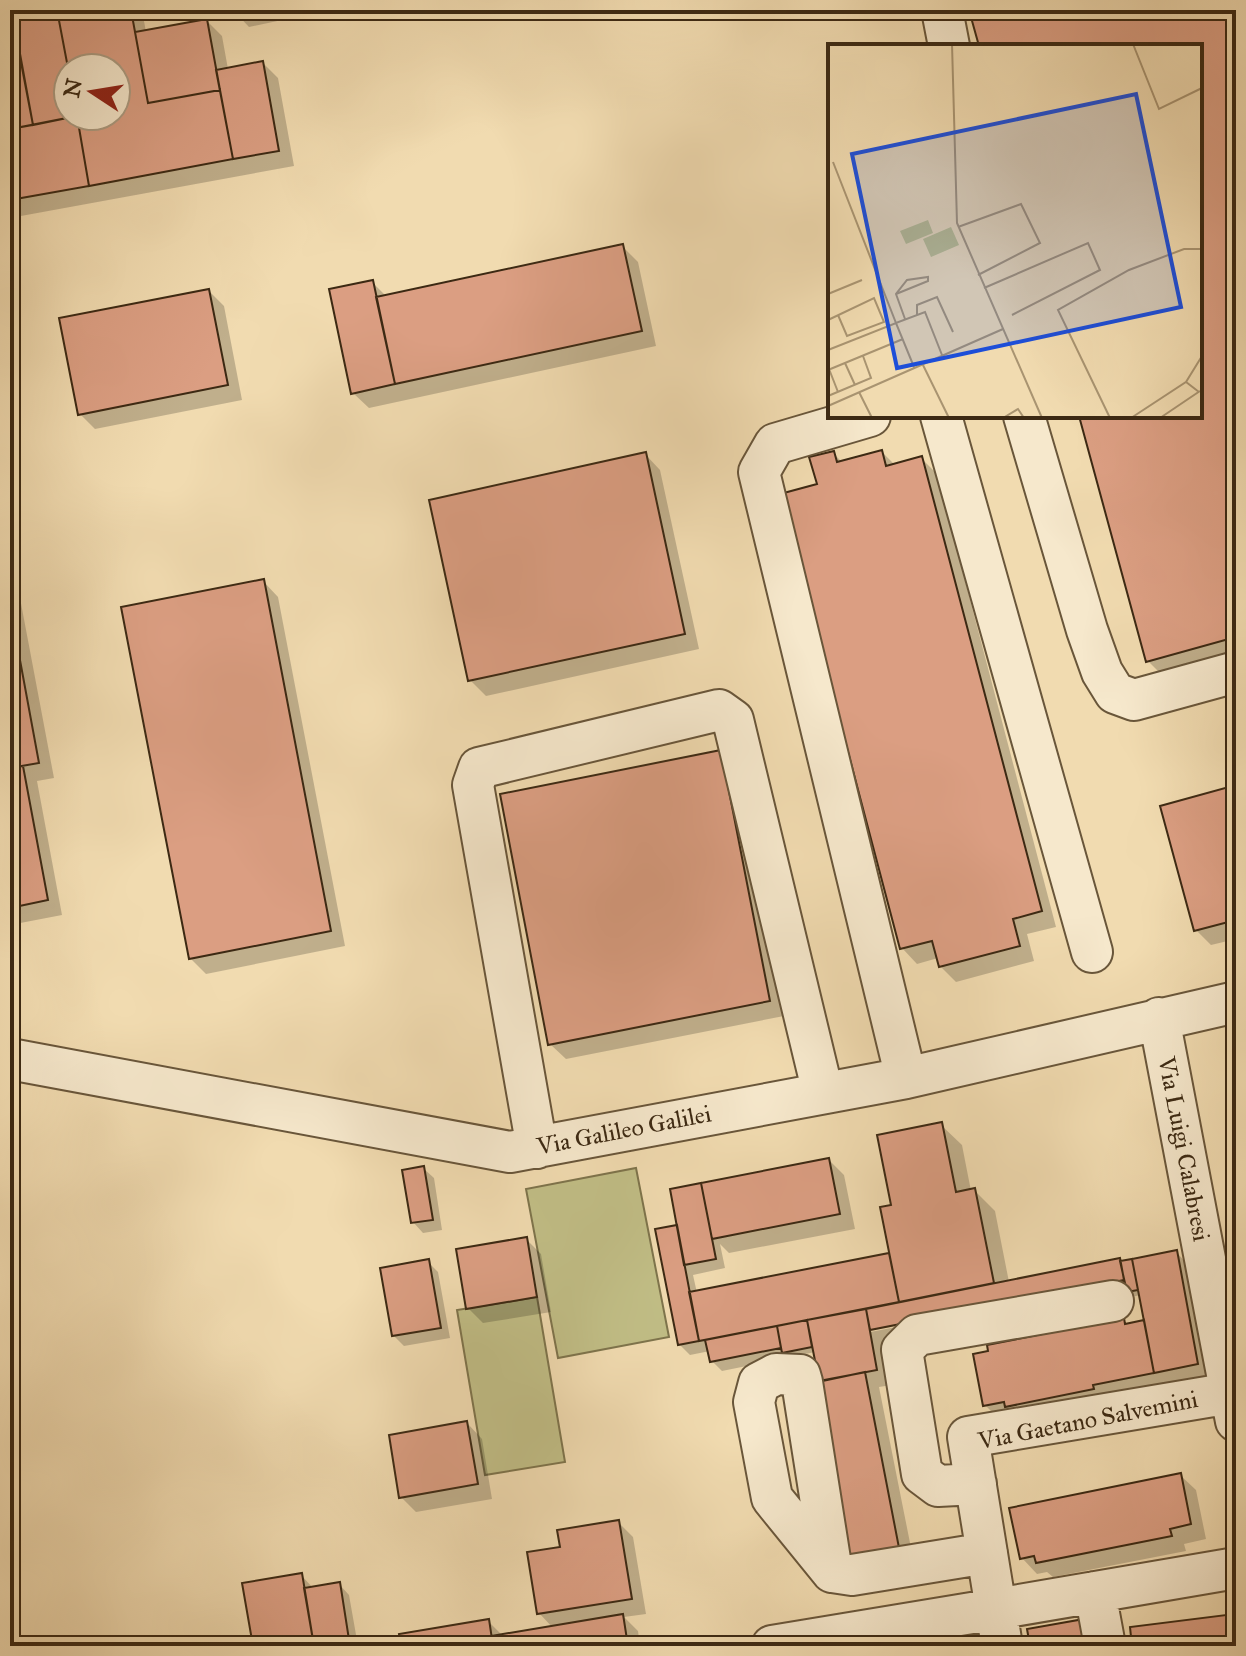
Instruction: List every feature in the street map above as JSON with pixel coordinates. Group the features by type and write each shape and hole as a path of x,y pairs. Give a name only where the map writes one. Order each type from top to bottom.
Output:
{"street":[{"path":"942,10 949,44"},
{"path":"863,418 775,444 759,472 906,1078"},
{"path":"942,418 1092,952"},
{"path":"1025,418 1087,630 1102,672 1115,693 1134,700 1236,672"},
{"path":"537,1148 473,785 479,768 719,710 733,720 823,1093"},
{"name":"Via Galileo Galilei","path":"10,1059 510,1152 906,1078 1236,1002"},
{"name":"Via Luigi Calabresi","path":"1159,1018 1233,1407"},
{"path":"976,1484 938,1486 922,1474 902,1350 917,1335 1113,1301"},
{"name":"Via Gaetano Salvemini","path":"999,1627 968,1437 1233,1407"},
{"path":"832,1572 852,1575 987,1553"},
{"path":"772,1646 999,1627 1095,1592 1236,1568"},
{"path":"1095,1592 1105,1646"}],"shaded area":[{"path":"636,1168 669,1337 558,1358 526,1189"},
{"path":"537,1297 565,1462 485,1475 457,1310"}],"building":[{"path":"12,10 57,10 65,52 52,52 52,121 33,125"},
{"path":"57,10 131,10 148,103 220,90 233,159 89,186 80,132 132,132 132,52 65,52"},
{"path":"969,10 1236,10 1236,637 1146,662 1080,418 1202,418 1202,44 978,44"},
{"path":"207,19 220,90 148,103 135,32"},
{"path":"10,31 15,31 33,125 10,129"},
{"path":"263,61 279,151 233,159 216,70"},
{"path":"52,121 52,132 80,132 89,186 10,200 10,129"},
{"path":"623,244 642,331 395,384 376,297"},
{"path":"373,280 395,384 351,394 329,289"},
{"path":"209,289 228,385 78,415 59,318"},
{"path":"882,450 886,466 922,456 1042,911 1013,919 1020,946 939,967 932,941 900,949 780,494 817,484 809,457 834,451 837,462"},
{"path":"646,452 685,634 468,681 429,500"},
{"path":"264,579 331,931 189,959 121,607"},
{"path":"10,606 39,763 10,768"},
{"path":"721,750 770,1001 548,1045 500,794"},
{"path":"23,766 48,900 10,908 10,768"},
{"path":"1236,785 1236,920 1194,931 1160,806"},
{"path":"942,1122 956,1192 975,1188 994,1283 899,1302 880,1207 891,1205 877,1135"},
{"path":"829,1158 840,1214 712,1239 701,1183"},
{"path":"424,1166 433,1220 411,1223 402,1170"},
{"path":"701,1183 716,1259 684,1265 670,1189"},
{"path":"677,1225 699,1341 678,1345 655,1229"},
{"path":"527,1237 537,1297 466,1309 456,1249"},
{"path":"1177,1250 1198,1364 1154,1373 1132,1259"},
{"path":"889,1253 899,1302 699,1341 689,1292"},
{"path":"1120,1258 1124,1280 870,1330 866,1309"},
{"path":"429,1259 441,1328 392,1336 380,1268"},
{"path":"1132,1259 1138,1290 1127,1292 1120,1261"},
{"path":"866,1309 877,1370 819,1381 807,1320"},
{"path":"1124,1318 1125,1324 1144,1320 1154,1373 1005,1407 1004,1402 983,1406 973,1354 988,1351 987,1345"},
{"path":"807,1320 812,1347 782,1353 777,1326"},
{"path":"777,1326 781,1348 710,1362 705,1340"},
{"path":"865,1372 900,1553 848,1564 813,1383"},
{"path":"467,1421 478,1484 399,1498 389,1435"},
{"path":"1181,1473 1191,1524 1170,1529 1172,1536 1036,1563 1034,1556 1020,1559 1009,1508"},
{"path":"619,1520 632,1599 537,1614 527,1552 560,1547 557,1530"},
{"path":"302,1573 314,1646 253,1646 242,1583"},
{"path":"340,1582 350,1646 314,1646 304,1588"},
{"path":"623,1614 628,1646 493,1646 491,1636"},
{"path":"1234,1614 1236,1646 1132,1646 1130,1627"},
{"path":"489,1619 493,1646 401,1646 399,1634"},
{"path":"1084,1619 1089,1646 1030,1646 1027,1629"}]}
